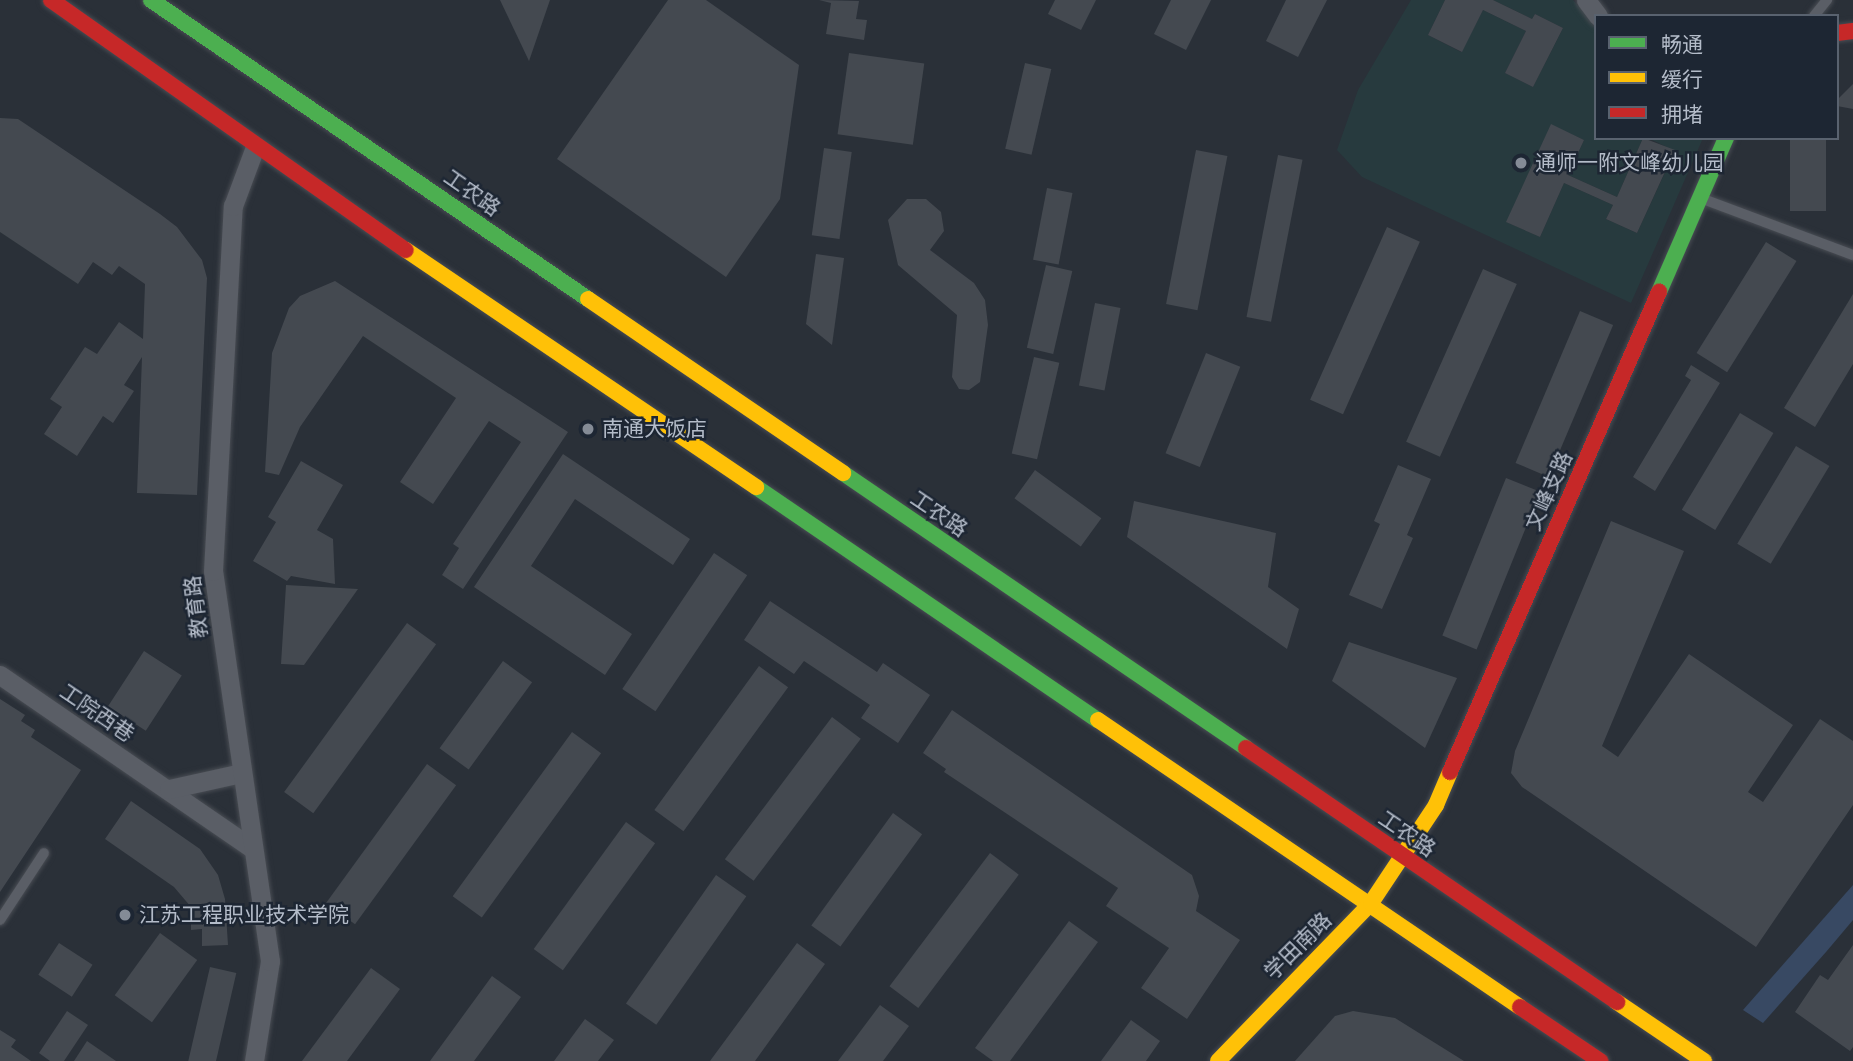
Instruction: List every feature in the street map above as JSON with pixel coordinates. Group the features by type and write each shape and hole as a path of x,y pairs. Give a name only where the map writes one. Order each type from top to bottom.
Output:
{"main road":[{"path":"51,0 255,148 1601,1061"},
{"name":"工农路","path":"151,0 1704,1061"},
{"name":"文峰支路","path":"1403,857 1436,805 1725,140"},
{"name":"学田南路","path":"1217,1061 1371,903 1403,857"}],"street":[{"name":"教育路","path":"254,1061 270,961 213,571 233,206 255,148"},
{"name":"工院西巷","path":"0,675 253,849"},
{"path":"169,789 241,773"}],"lane":[{"path":"1816,14 1827,0"},
{"path":"1700,198 1853,255"},
{"path":"0,920 44,853"}],"green space":[{"name":"通师一附文峰幼儿园","path":"1411,0 1445,0 1428,35 1461,52 1483,10 1526,31 1505,73 1533,87 1563,28 1535,14 1532,19 1493,0 1573,0 1594,24 1594,140 1642,140 1617,197 1568,175 1584,140 1551,125 1507,222 1540,237 1564,183 1613,205 1606,219 1637,233 1675,151 1652,140 1702,140 1631,303 1362,177 1337,150 1358,90"}],"water":[{"path":"1853,885 1853,920 1826,952 1763,1023 1743,1010"}],"building":[{"path":"500,0 550,0 529,61"},
{"path":"668,0 706,0 799,65 780,199 726,277 557,159"},
{"path":"819,0 859,1 856,19 867,20 864,40 826,34 831,3"},
{"path":"1055,0 1096,0 1081,30 1048,14"},
{"path":"1171,0 1211,0 1186,50 1154,34"},
{"path":"1286,0 1327,0 1298,57 1266,41"},
{"path":"1445,0 1493,0 1532,19 1535,14 1563,28 1533,87 1505,73 1526,31 1483,10 1462,52 1428,35"},
{"path":"849,53 924,64 913,145 838,134"},
{"path":"1025,63 1051,69 1032,155 1005,149"},
{"path":"1853,84 1853,109 1839,106 1839,98"},
{"path":"0,118 18,119 160,214 177,227 202,260 207,278 197,495 137,493 142,357 124,385 134,391 113,423 103,416 77,456 44,434 62,407 50,399 85,347 97,354 119,322 143,339 145,284 119,266 112,275 93,262 78,284 0,232"},
{"path":"1551,124 1584,140 1568,175 1617,197 1642,140 1675,150 1637,233 1606,219 1613,205 1564,183 1540,237 1506,222"},
{"path":"1790,140 1826,140 1826,211 1790,211"},
{"path":"824,148 852,152 839,239 812,235"},
{"path":"1196,150 1227,156 1197,310 1166,304"},
{"path":"1278,155 1303,160 1271,322 1247,317"},
{"path":"1047,188 1073,193 1059,265 1033,260"},
{"path":"907,199 926,199 941,212 944,231 930,250 974,283 985,300 988,325 980,382 969,390 959,389 952,377 957,315 898,265 888,220"},
{"path":"1387,227 1420,242 1343,414 1310,400"},
{"path":"1766,242 1797,261 1727,372 1697,353"},
{"path":"816,254 844,258 832,345 806,324"},
{"path":"1046,265 1072,271 1053,354 1027,348"},
{"path":"1483,269 1517,284 1440,457 1406,442"},
{"path":"335,281 568,432 463,589 442,575 459,548 453,544 521,442 489,421 433,504 400,482 456,398 363,336 300,427 279,475 265,472 272,353 289,308 300,296"},
{"path":"1853,294 1853,364 1815,427 1784,408"},
{"path":"1095,303 1121,308 1104,390 1079,385"},
{"path":"1580,311 1613,325 1549,477 1516,463"},
{"path":"1206,353 1240,367 1200,467 1166,453"},
{"path":"1034,357 1059,363 1037,459 1012,453"},
{"path":"1691,365 1720,383 1655,491 1633,477 1691,380 1685,376"},
{"path":"1740,413 1773,433 1715,530 1682,510"},
{"path":"1796,446 1829,466 1771,564 1737,544"},
{"path":"563,454 690,539 673,565 575,499 531,566 632,634 605,675 474,587"},
{"path":"301,461 343,485 317,530 333,539 335,584 291,576 287,581 253,561 276,522 268,517"},
{"path":"1398,465 1431,479 1407,535 1413,538 1382,609 1349,595 1380,524 1374,521"},
{"path":"1035,470 1101,518 1081,547 1014,498"},
{"path":"1506,478 1540,492 1477,649 1442,636"},
{"path":"1134,501 1276,533 1268,587 1299,609 1287,649 1127,537"},
{"path":"1611,521 1684,551 1602,746 1618,757 1689,654 1793,725 1748,792 1763,802 1820,719 1853,741 1853,805 1756,947 1522,787 1511,773 1515,751"},
{"path":"714,553 747,575 655,711 622,689"},
{"path":"286,585 358,589 304,665 281,664"},
{"path":"770,601 877,672 883,663 930,695 898,743 861,718 870,705 804,661 794,674 744,640"},
{"path":"407,623 436,644 313,813 284,792"},
{"path":"1349,642 1457,678 1425,748 1332,681"},
{"path":"144,651 182,676 146,731 108,706"},
{"path":"503,661 532,682 469,770 440,748"},
{"path":"759,666 788,687 683,831 654,810"},
{"path":"0,699 25,715 21,721 35,730 31,737 81,770 0,892"},
{"path":"952,710 1192,875 1199,896 1196,911 1240,940 1187,1019 1141,988 1169,948 1106,906 1118,888 944,772 946,769 923,753"},
{"path":"832,717 861,739 754,881 725,859"},
{"path":"572,732 601,753 482,917 453,896"},
{"path":"427,764 456,785 355,924 326,903"},
{"path":"131,801 200,849 218,875 225,899 228,945 202,946 202,929 191,930 191,907 174,887 105,839"},
{"path":"893,813 922,834 840,947 811,925"},
{"path":"626,822 655,843 563,970 534,949"},
{"path":"990,853 1019,875 918,1008 889,986"},
{"path":"716,875 746,896 656,1025 626,1004"},
{"path":"1069,921 1098,942 1010,1061 993,1061 975,1048"},
{"path":"160,933 197,960 152,1022 115,995"},
{"path":"59,943 93,965 72,997 38,975"},
{"path":"797,943 825,964 755,1061 710,1061"},
{"path":"1853,945 1853,1047 1850,1051 1795,1012 1820,975 1828,980"},
{"path":"210,967 236,973 216,1061 188,1061"},
{"path":"371,968 400,989 347,1061 302,1061"},
{"path":"492,976 521,997 474,1061 430,1061"},
{"path":"880,1005 909,1026 883,1061 838,1061"},
{"path":"67,1011 88,1025 64,1061 50,1061 39,1053"},
{"path":"1353,1011 1395,1018 1464,1061 1295,1061 1335,1016"},
{"path":"585,1019 614,1040 598,1061 554,1061"},
{"path":"1131,1020 1160,1041 1146,1061 1101,1061"},
{"path":"0,1030 16,1040 11,1047 31,1061 0,1061"},
{"path":"87,1041 116,1061 74,1061"}],"traffic: fast":[{"path":"151,0 588,299"},
{"path":"1659,292 1725,140"},
{"path":"843,473 1246,748"},
{"path":"756,487 1098,720"}],"traffic: slow":[{"path":"406,250 756,487"},
{"path":"588,299 843,473"},
{"path":"1098,720 1520,1007"},
{"path":"1218,1061 1371,903 1436,805 1450,772"},
{"path":"1617,1002 1704,1061"}],"traffic: jam":[{"path":"51,0 406,250"},
{"path":"1839,33 1853,31"},
{"path":"1450,772 1659,292"},
{"path":"1246,748 1617,1002"},
{"path":"1520,1007 1600,1061"}],"place":[{"name":"通师一附文峰幼儿园","path":"1521,163"},
{"name":"南通大饭店","path":"588,429"},
{"name":"江苏工程职业技术学院","path":"125,915"}]}
